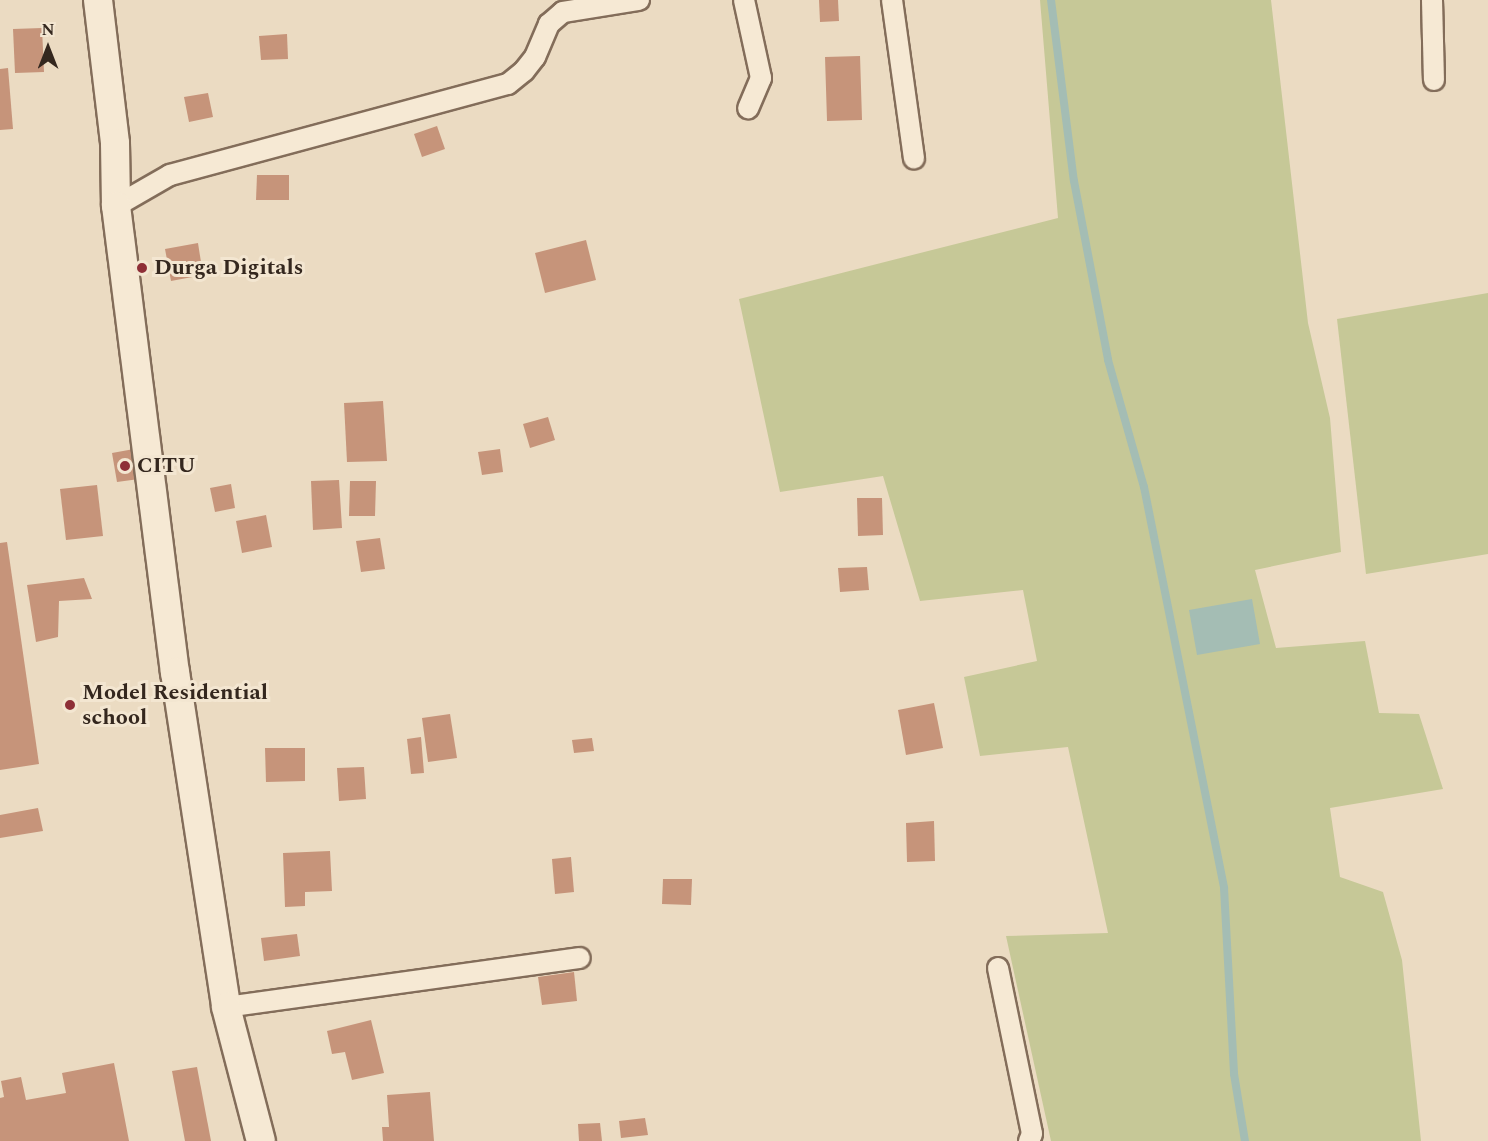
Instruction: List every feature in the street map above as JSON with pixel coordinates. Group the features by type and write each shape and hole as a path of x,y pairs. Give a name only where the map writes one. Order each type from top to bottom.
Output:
{"main road":[{"path":"98,0 115,143 116,206 175,672 226,1007 261,1141"}],"street":[{"path":"116,206 170,175 508,84 524,71 535,57 549,24 563,12 639,0"},
{"path":"744,0 761,78 748,108"},
{"path":"892,0 914,158"},
{"path":"1432,0 1434,80"},
{"path":"226,1007 580,958"},
{"path":"998,968 1032,1134 1029,1141"}],"green space":[{"path":"1040,0 1271,0 1308,323 1330,418 1341,552 1255,570 1276,648 1365,641 1379,713 1419,714 1443,789 1330,808 1340,877 1383,892 1402,960 1421,1141 1051,1141 1006,936 1108,933 1068,747 980,756 964,677 1037,661 1023,590 920,601 883,476 780,492 739,299 1058,218"},
{"path":"1488,293 1488,554 1366,574 1337,319"}],"water":[{"path":"1252,599 1260,644 1197,655 1189,610"}],"building":[{"path":"819,0 838,0 839,21 820,22"},
{"path":"42,28 44,72 15,73 13,29"},
{"path":"287,34 288,59 261,60 259,36"},
{"path":"860,56 862,120 827,121 825,57"},
{"path":"8,68 13,129 0,130 0,69"},
{"path":"208,93 213,117 189,122 184,97"},
{"path":"437,126 445,149 422,157 414,134"},
{"path":"257,175 289,175 289,200 256,200"},
{"path":"586,240 596,280 545,293 535,253"},
{"path":"198,243 203,275 171,281 165,249"},
{"path":"383,401 387,461 347,462 344,403"},
{"path":"548,417 555,440 530,448 523,424"},
{"name":"CITU","path":"134,449 139,479 117,482 112,453"},
{"path":"500,449 503,472 482,475 478,452"},
{"path":"339,480 342,528 313,530 311,481"},
{"path":"350,481 376,481 375,516 349,516"},
{"path":"231,484 235,508 215,512 210,488"},
{"path":"97,485 103,536 66,540 60,489"},
{"path":"857,498 882,498 883,535 858,536"},
{"path":"266,515 272,547 242,553 236,521"},
{"path":"380,538 385,569 361,572 356,541"},
{"path":"7,542 39,764 0,770 0,543"},
{"path":"867,567 869,590 840,592 838,568"},
{"path":"84,578 92,599 59,601 58,637 36,642 27,585"},
{"path":"934,703 943,748 906,755 898,710"},
{"path":"450,714 457,758 428,762 422,718"},
{"path":"421,737 424,773 411,774 407,739"},
{"path":"592,738 594,751 574,753 572,740"},
{"path":"265,748 305,748 305,781 266,782"},
{"path":"364,767 366,799 339,801 337,768"},
{"path":"38,808 43,831 0,838 0,815"},
{"path":"934,821 935,861 907,862 906,823"},
{"path":"330,851 332,891 305,892 305,906 285,907 283,853"},
{"path":"571,857 574,892 555,894 552,859"},
{"path":"663,879 692,879 691,905 662,904"},
{"path":"297,934 300,956 264,961 261,938"},
{"path":"574,972 577,1001 542,1005 538,977"},
{"path":"371,1020 384,1073 352,1080 345,1052 332,1054 327,1031"},
{"path":"114,1063 129,1141 0,1141 0,1098 4,1097 1,1081 21,1077 26,1100 66,1093 62,1073"},
{"path":"197,1067 211,1141 185,1141 172,1071"},
{"path":"430,1092 434,1141 383,1141 382,1127 389,1127 387,1095"},
{"path":"645,1118 648,1135 621,1138 619,1121"},
{"path":"600,1123 602,1141 579,1141 578,1124"}],"waterway":[{"path":"1051,0 1074,181 1108,360 1144,487 1224,888 1234,1074 1245,1141"}],"place":[{"name":"Durga Digitals","path":"142,268"},
{"name":"CITU","path":"125,466"},
{"name":"Model Residential school","path":"70,705"}]}
